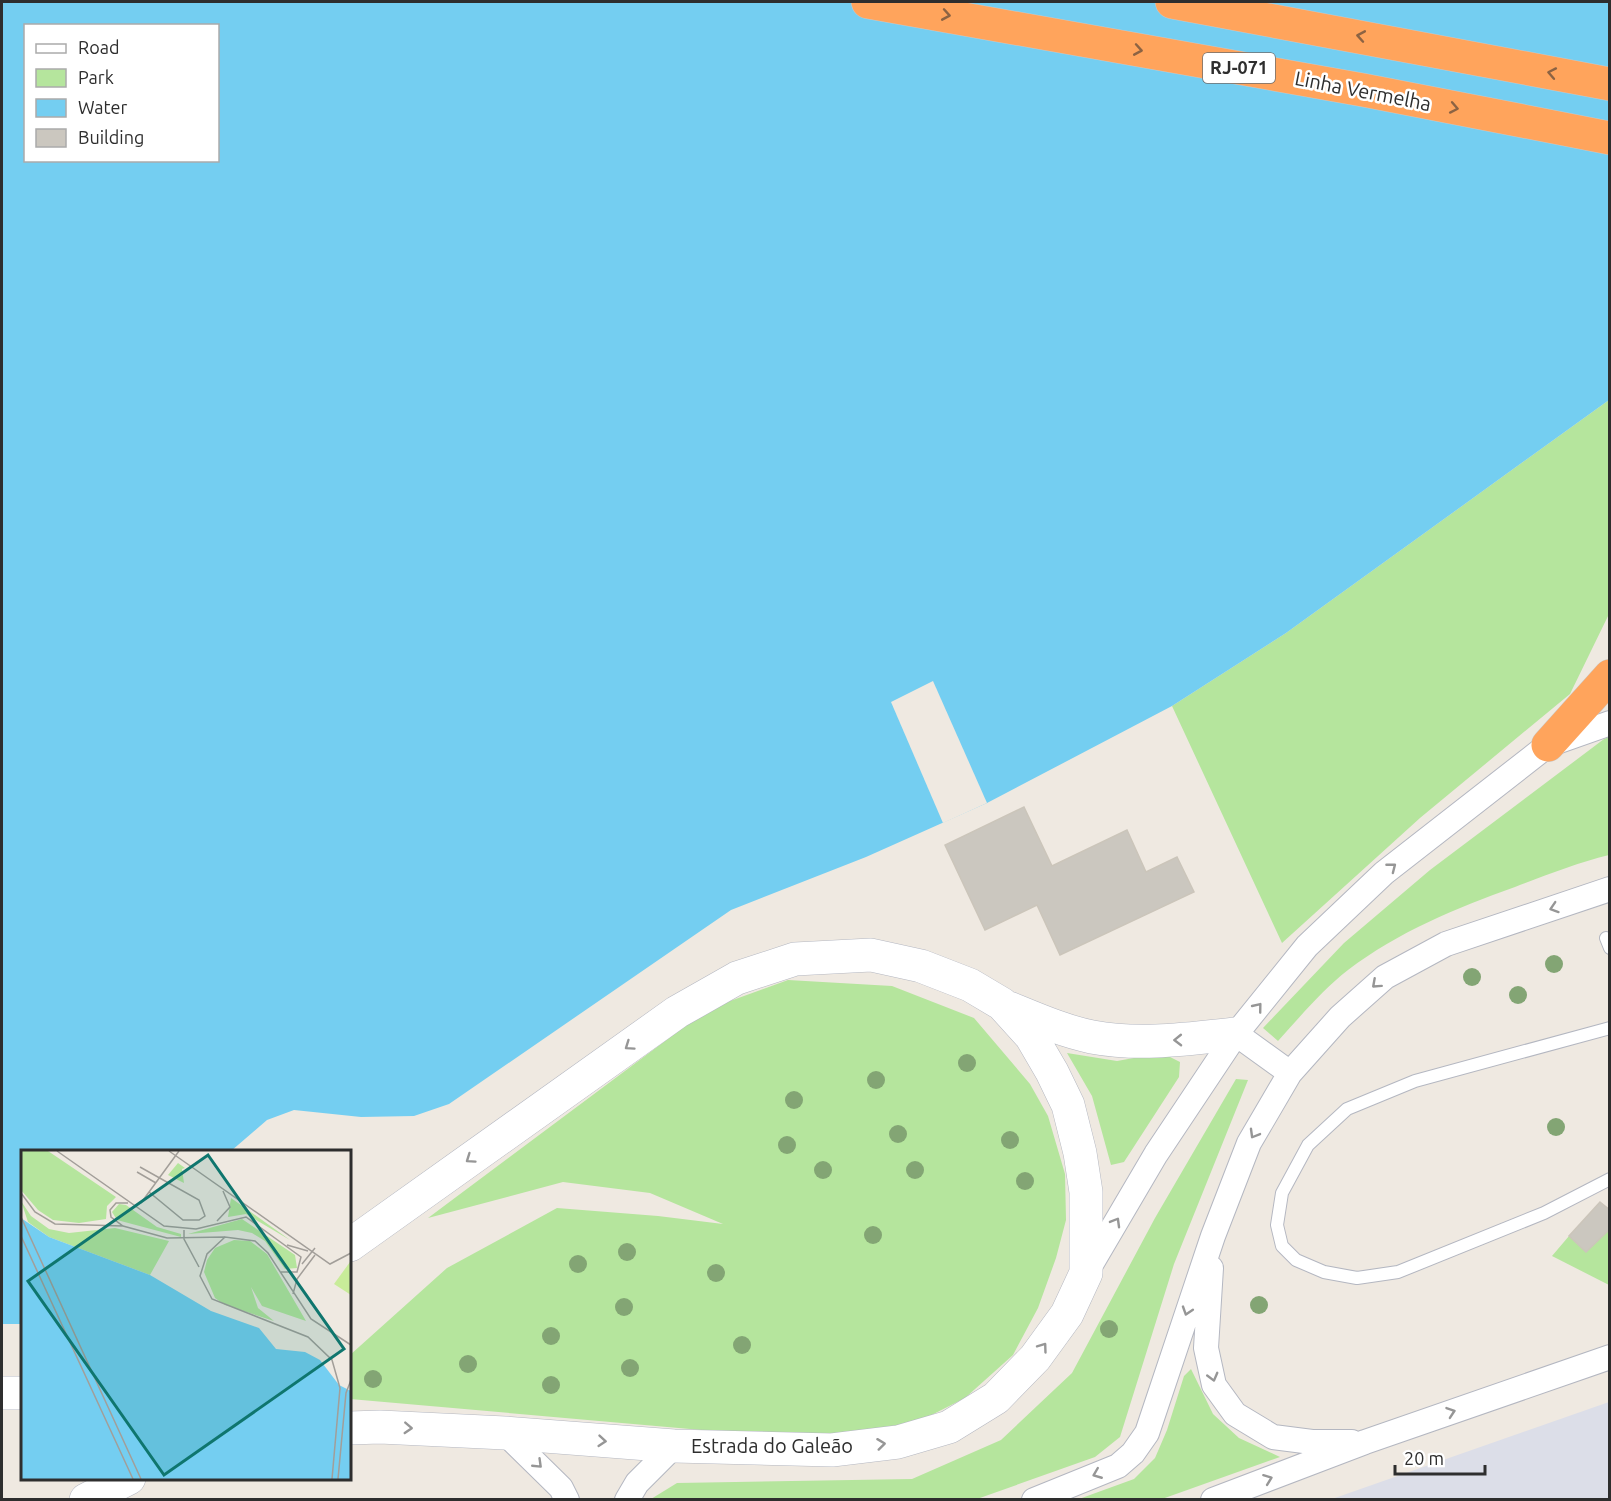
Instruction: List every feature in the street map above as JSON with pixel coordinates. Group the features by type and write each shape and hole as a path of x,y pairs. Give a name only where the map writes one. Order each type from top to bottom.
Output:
{"highway":[{"name":"Linha Vermelha","path":"868,2 1364,90 1610,138"},
{"path":"1172,2 1610,84"},
{"path":"1548,745 1610,676"}],"street":[{"path":"1086,1273 1156,1154 1236,1034 1306,946 1384,873 1548,745 1610,723"},
{"path":"1034,1500 1118,1466 1133,1453 1147,1433 1213,1236 1249,1143 1290,1073 1340,1017 1384,977 1446,944 1610,889"},
{"name":"Estrada do Galeão","path":"351,1244 677,1012 737,978 795,959 871,955 921,966 970,985 1002,1004 1031,1036 1068,1105 1080,1153 1086,1192 1086,1273 1067,1314 1035,1358 996,1398 949,1427 898,1442 832,1450 674,1446 505,1433 380,1427 351,1428"},
{"path":"1002,1004 1046,1024 1092,1037 1124,1041 1160,1041 1236,1034 1290,1073"},
{"path":"1213,1236 1206,1348 1214,1385 1235,1414 1273,1437 1312,1442 1365,1443"},
{"path":"1214,1500 1365,1443 1610,1357"},
{"path":"2,1393 21,1392"},
{"path":"505,1433 561,1488 567,1500"},
{"path":"627,1500 637,1483 674,1446"},
{"path":"86,1500 127,1480"}],"lane":[{"path":"1610,1028 1415,1081 1347,1109 1308,1145 1282,1193 1277,1226 1282,1246 1296,1260 1324,1272 1357,1278 1398,1272 1409,1268 1544,1213 1610,1179"}],"shaded area":[{"path":"1609,1402 1609,1499 1332,1499"}],"green space":[{"path":"1609,400 1609,614 1570,694 1420,818 1282,943 1172,706 1286,633"},
{"path":"1609,737 1609,855 1471,903 1428,922 1367,956 1348,970 1320,995 1278,1041 1263,1028 1344,943 1430,870"},
{"path":"788,980 892,986 974,1018 1030,1084 1048,1116 1065,1174 1066,1220 1056,1258 1038,1308 1013,1355 965,1398 906,1428 827,1441 351,1399 351,1354 447,1268 557,1208 723,1224 650,1193 563,1182 428,1218 708,1009"},
{"path":"1067,1053 1117,1061 1162,1053 1180,1062 1179,1077 1124,1162 1111,1165 1092,1096"},
{"path":"1236,1079 1248,1080 1174,1264 1120,1437 1095,1457 977,1499 651,1499 677,1483 912,1479 1001,1440 1072,1373 1155,1218"},
{"path":"1609,1229 1609,1285 1552,1256 1569,1236 1586,1252"},
{"path":"1191,1369 1213,1414 1239,1438 1280,1457 1162,1499 1079,1499 1134,1479 1155,1458 1167,1430 1184,1376"}],"water":[{"path":"2,2 1609,2 1609,400 1286,633 1172,706 987,803 866,857 731,910 449,1104 414,1116 361,1117 294,1110 267,1120 232,1150 21,1150 21,1324 2,1324"}],"pier":[{"path":"933,681 987,803 943,823 891,702"}],"building":[{"path":"1024,807 1052,866 1127,830 1146,872 1177,857 1194,892 1060,955 1037,905 985,930 945,845"},
{"path":"1600,1202 1610,1210 1610,1229 1586,1252 1569,1236"}]}
